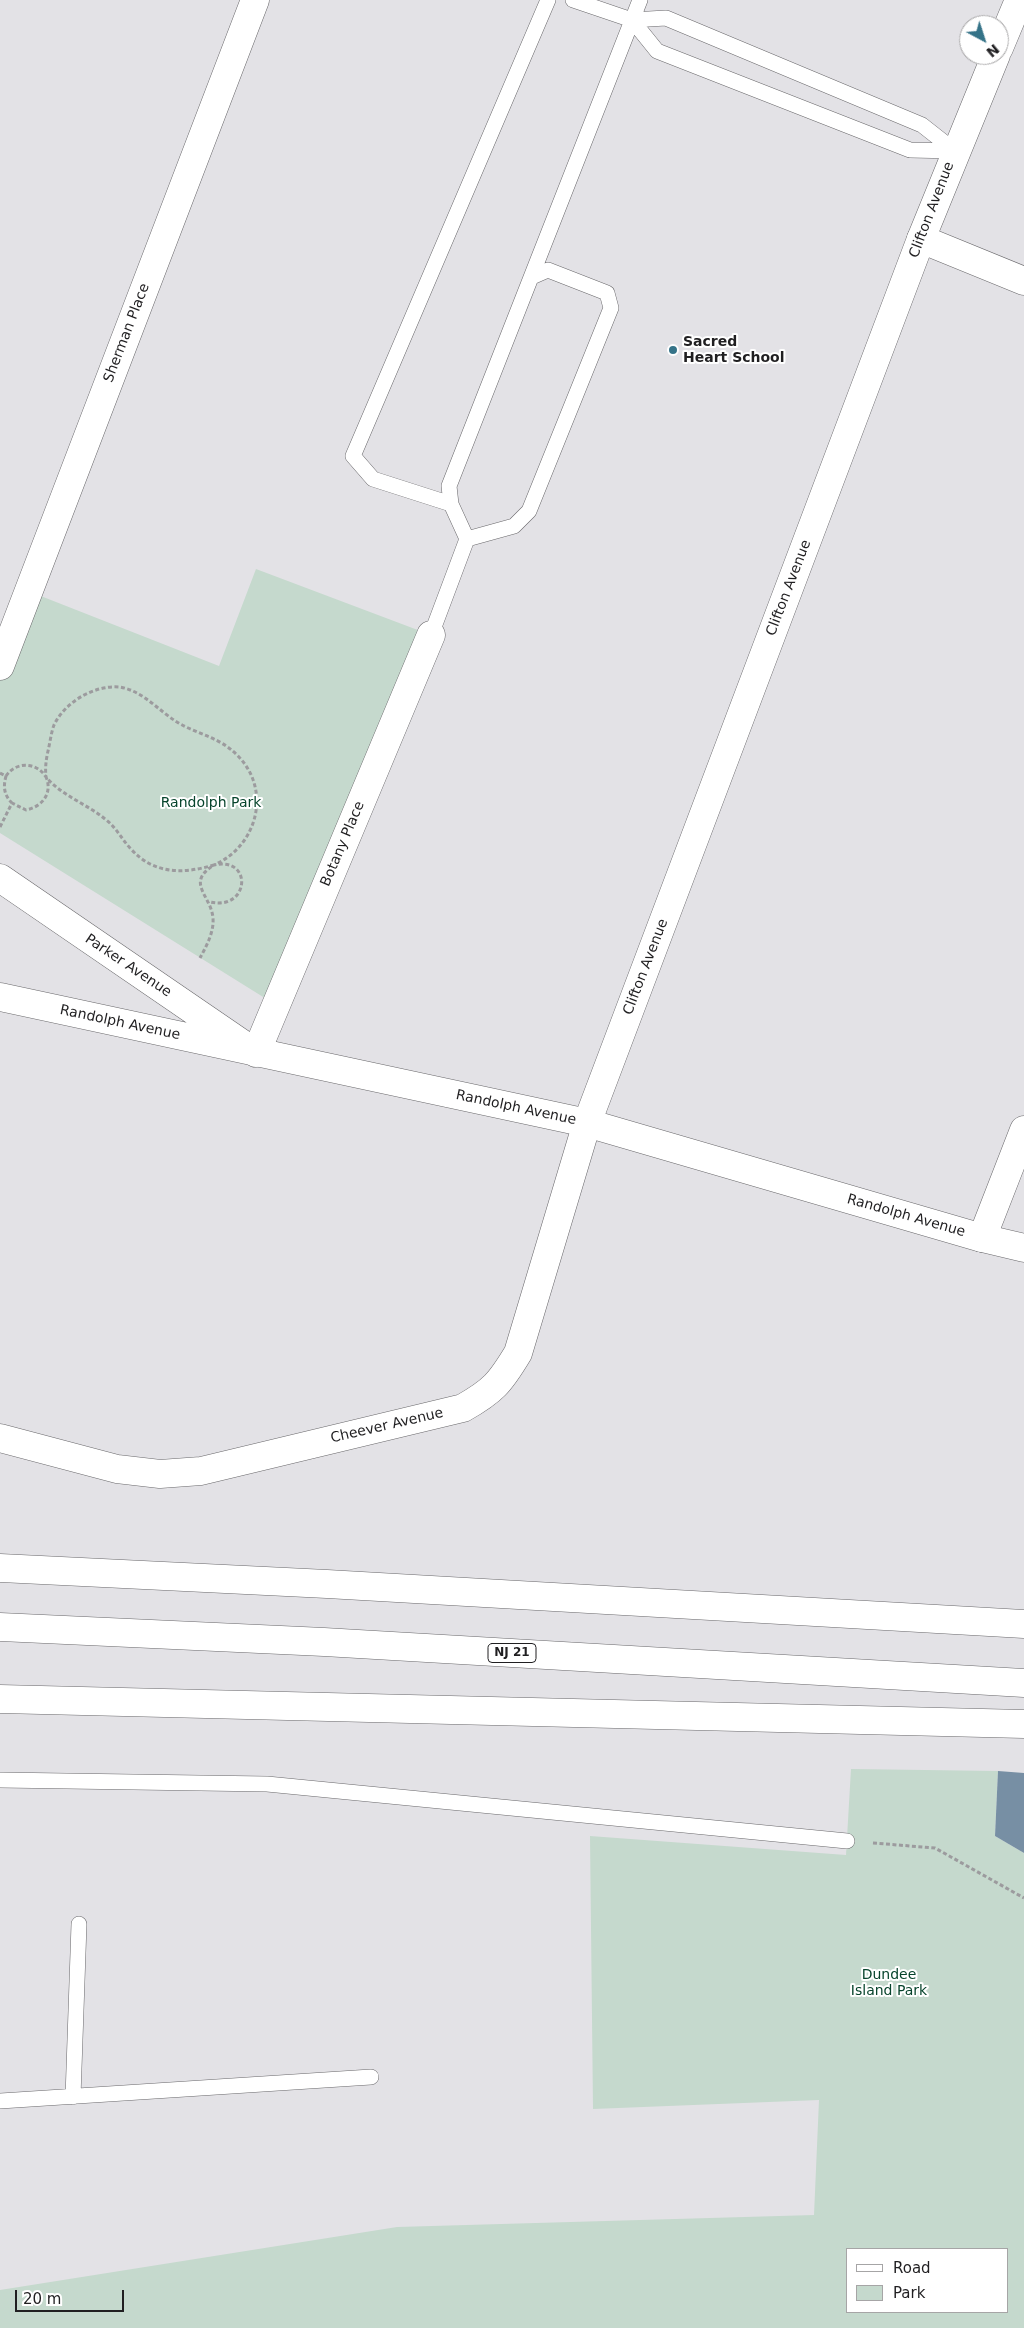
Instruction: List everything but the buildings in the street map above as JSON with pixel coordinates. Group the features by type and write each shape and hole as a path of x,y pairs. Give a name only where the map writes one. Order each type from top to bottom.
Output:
{"main road":[{"name":"Sherman Place","path":"0,666 256,0"},
{"path":"1009,24 1019,0"},
{"name":"Clifton Avenue","path":"586,1123 921,239 955,151 992,65"},
{"path":"921,239 1024,281"},
{"name":"Botany Place","path":"256,1053 431,635"},
{"name":"Parker Avenue","path":"0,878 256,1053"},
{"name":"Randolph Avenue","path":"0,997 586,1123 982,1238 1024,1248"},
{"name":"Cheever Avenue","path":"0,1438 117,1469 160,1474 201,1471 463,1408 489,1393 502,1380 518,1353 586,1123"},
{"path":"982,1238 1024,1130"},
{"path":"0,1568 346,1585 1024,1624"},
{"name":"NJ 21","path":"0,1627 324,1642 1024,1683"},
{"path":"0,1699 1024,1724"}],"lane":[{"path":"451,504 373,478 353,456 548,0"},
{"path":"573,0 632,20 666,18 922,125 955,151"},
{"path":"431,635 467,539 451,504 449,486 640,0"},
{"path":"632,20 657,51 910,150 955,151"},
{"path":"467,539 514,526 529,511 611,308 607,292 548,270 532,277"},
{"path":"0,1780 267,1784 848,1841"},
{"path":"73,2098 79,1924"},
{"path":"0,2101 73,2098 372,2076"}],"path":[{"path":"0,827 12,803 5,793 4,784 6,776 15,768 31,766 38,768 46,777 71,798 113,825 136,856 155,867 175,871 192,871 214,864 236,852 246,841 252,828 255,787 248,771 238,756 221,742 178,723 133,690 110,687 92,691 78,698 60,714 50,739 46,763 46,777 49,788 45,799 40,806 26,810 12,803 0,827"},
{"path":"0,773 6,776"},
{"path":"200,958 212,929 213,919 210,902 204,896 201,880 202,874 214,864 229,863 241,875 242,883 234,898 226,903 210,902"},
{"path":"848,1841 935,1848 1024,1898"}],"green space":[{"name":"Randolph Park","path":"256,569 431,635 276,1005 0,833 0,666 28,591 219,666"},
{"name":"Dundee Island Park","path":"851,1769 998,1771 995,1836 1024,1853 1024,2328 0,2328 0,2290 397,2227 814,2215 819,2100 593,2109 590,1836 846,1855"}],"water":[{"path":"998,1771 1024,1773 1024,1853 995,1836"}],"place":[{"name":"Sacred Heart School","path":"673,350"}]}
